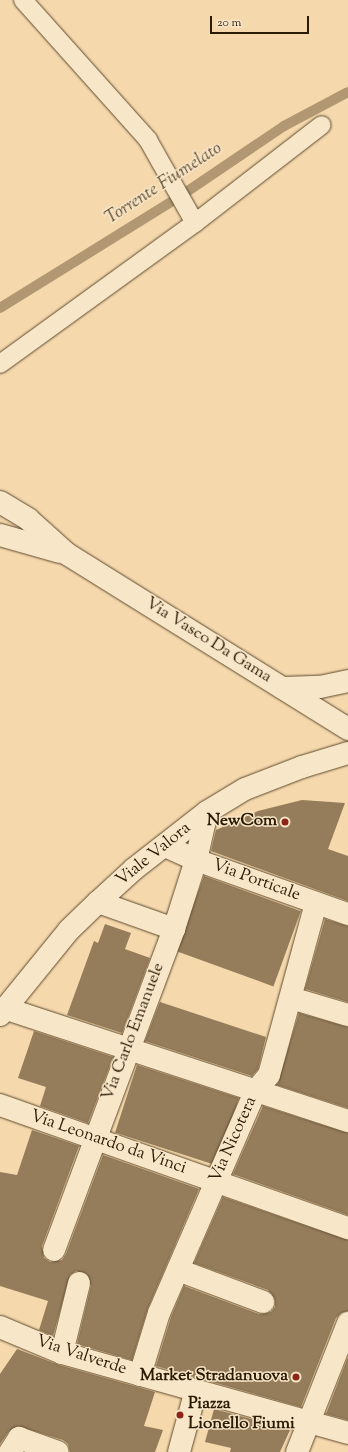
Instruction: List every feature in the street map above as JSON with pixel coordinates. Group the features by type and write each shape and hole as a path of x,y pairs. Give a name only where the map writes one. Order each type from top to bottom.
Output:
{"street":[{"path":"0,502 28,519 67,554"},
{"path":"0,535 19,538 67,554"},
{"name":"Via Vasco Da Gama","path":"67,554 348,729"},
{"path":"283,688 320,687 348,681"},
{"name":"Viale Valora","path":"2,1011 69,930 134,869 207,812 245,789 302,767 348,753"},
{"name":"Via Carlo Emanuele","path":"54,1250 94,1138 174,928 196,860 207,812"},
{"name":"Via Porticale","path":"165,846 196,860 348,914"},
{"path":"98,902 174,928"},
{"name":"Via Nicotera","path":"140,1375 159,1313 256,1092 269,1075 316,902"},
{"path":"291,998 348,1015"},
{"path":"2,1011 348,1121"},
{"name":"Via Leonardo da Vinci","path":"0,1105 348,1228"},
{"path":"178,1270 263,1302"},
{"path":"62,1353 79,1283"},
{"path":"297,1452 348,1325"},
{"name":"Via Valverde","path":"0,1327 62,1353 348,1433"},
{"path":"179,1452 196,1390"},
{"path":"15,1445 58,1452"}],"lane":[{"path":"23,0 148,140 195,223"},
{"path":"0,364 195,223 322,125"}],"building":[{"path":"302,800 345,803 328,849 348,856 348,901 211,851 216,830 258,811"},
{"path":"204,876 301,911 273,986 177,951"},
{"path":"325,919 348,926 348,1002 305,989"},
{"path":"105,924 131,933 125,949 150,958 122,1033 67,1015 94,941 98,943"},
{"path":"160,1002 266,1037 258,1069 252,1076 145,1041"},
{"path":"299,1013 348,1027 348,1108 277,1085"},
{"path":"34,1031 113,1057 88,1123 40,1106 46,1087 18,1078"},
{"path":"137,1065 239,1098 217,1166 115,1133"},
{"path":"263,1106 348,1133 348,1215 233,1174"},
{"path":"32,1130 79,1146 42,1246 44,1258 50,1262 62,1260 66,1254 103,1155 199,1189 148,1308 132,1360 77,1344 91,1286 87,1274 76,1271 70,1275 53,1336 39,1330 48,1301 0,1286 0,1172 17,1175"},
{"path":"223,1197 348,1240 348,1311 341,1313 336,1318 301,1407 156,1366 171,1317 184,1286 259,1314 271,1312 275,1307 275,1300 268,1290 194,1263"},
{"path":"17,1349 59,1365 155,1392 144,1426 163,1430 155,1452 70,1452 68,1444 63,1440 18,1426 9,1431 0,1444 0,1374"},
{"path":"348,1357 348,1420 326,1414"},
{"path":"214,1409 290,1430 280,1452 230,1452 231,1448 205,1442"}],"waterway":[{"name":"Torrente Fiumelato","path":"0,308 179,197 284,126 348,92"}],"place":[{"name":"NewCom","path":"285,822"},
{"name":"Market Stradanuova","path":"296,1377"},
{"name":"Piazza Lionello Fiumi","path":"180,1415"}]}
